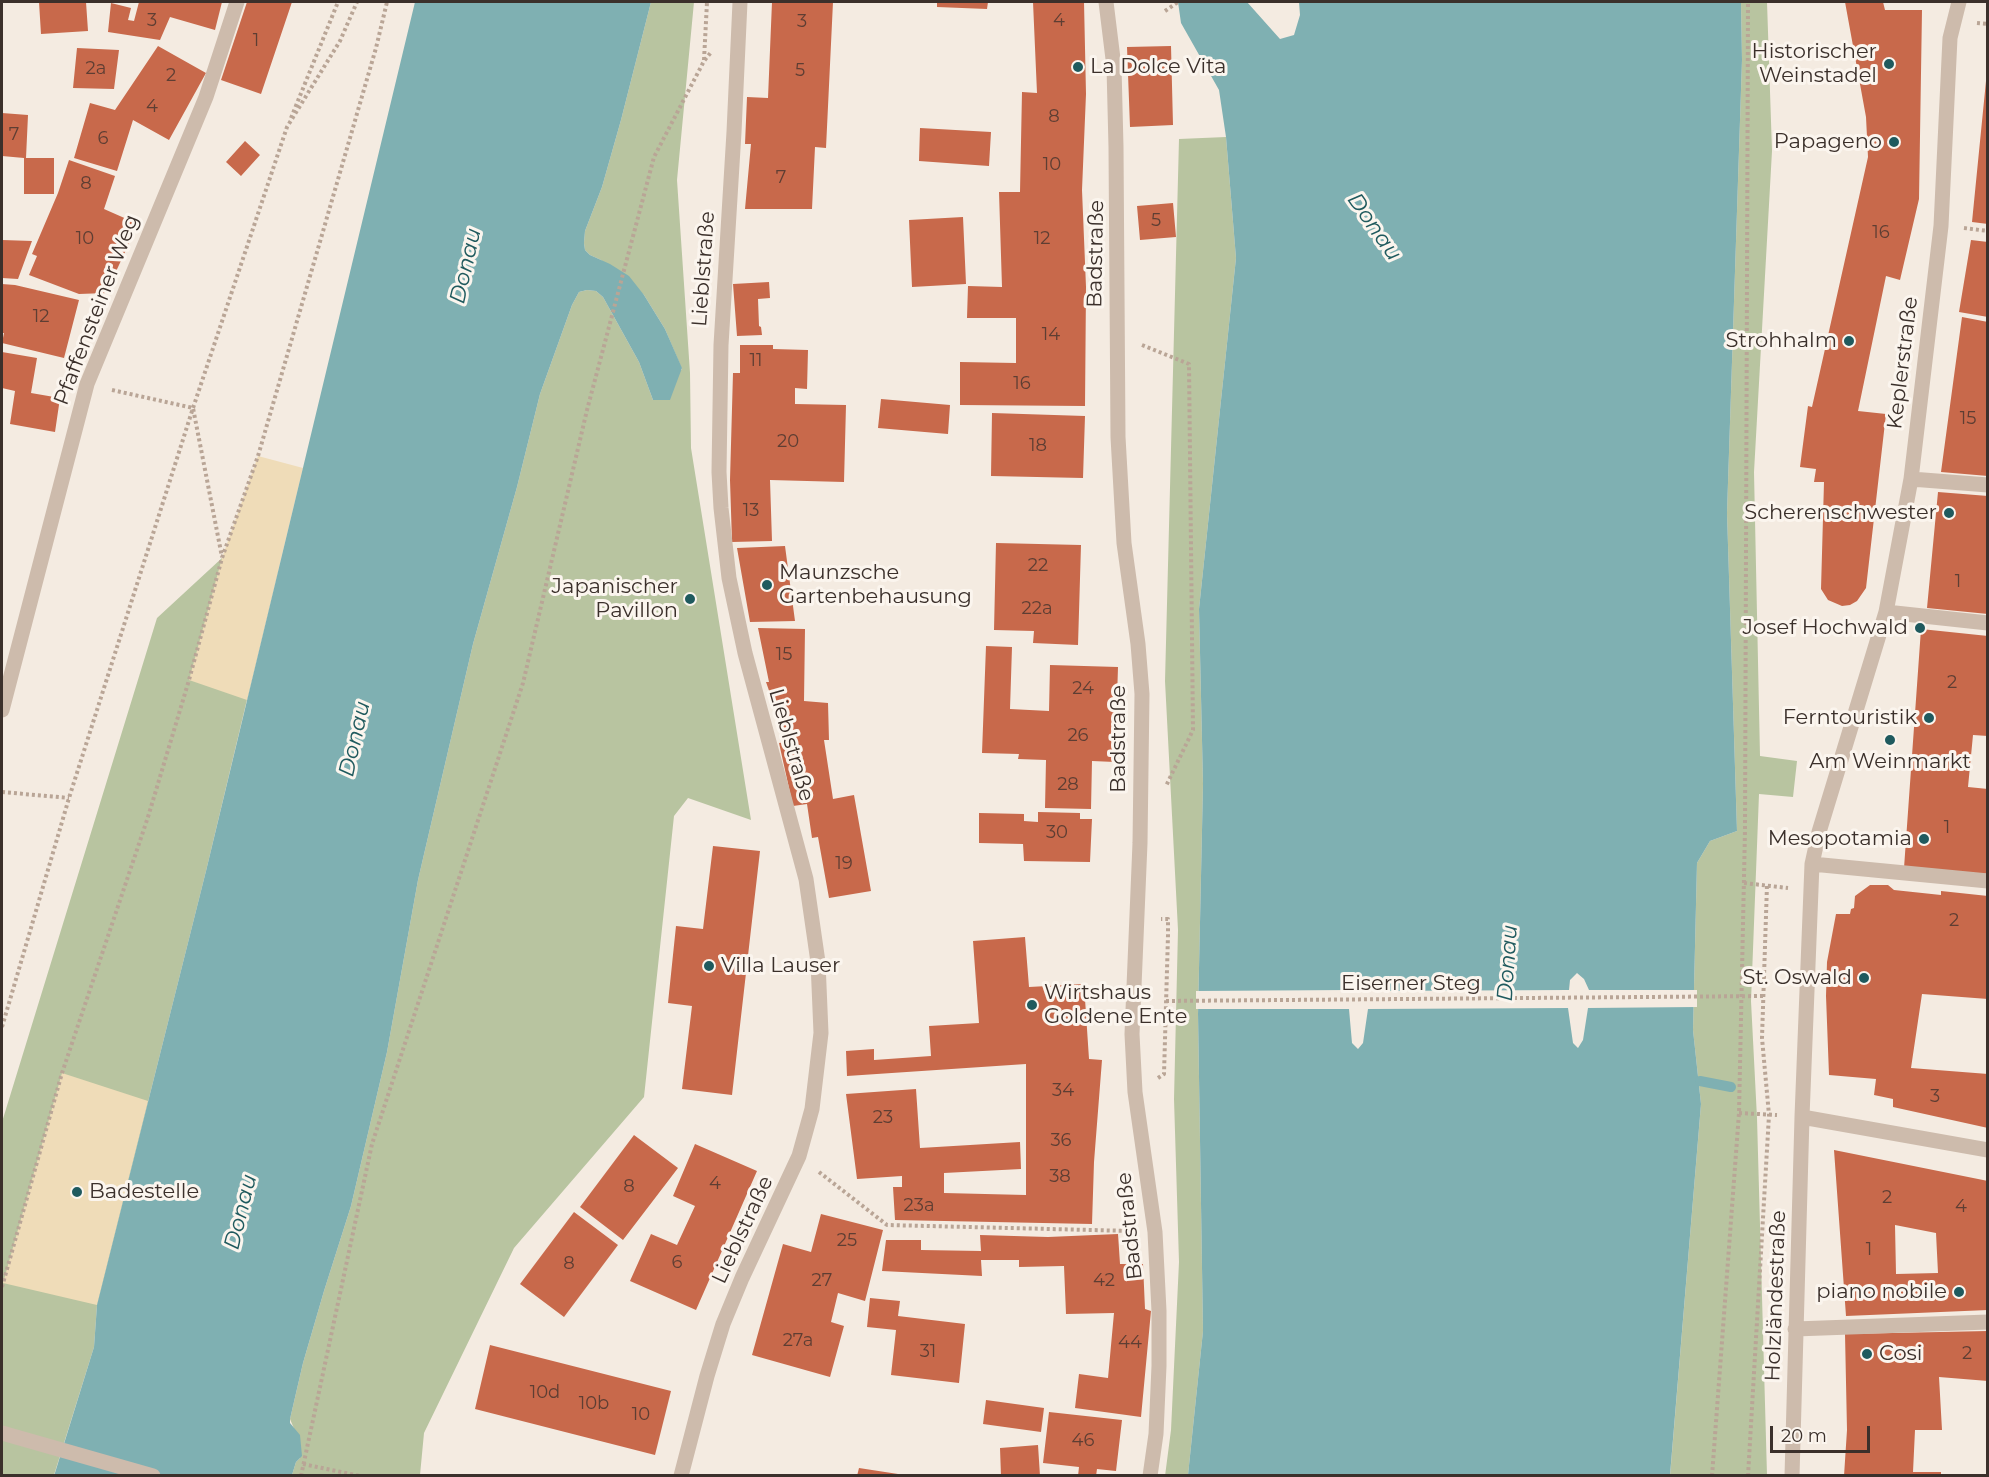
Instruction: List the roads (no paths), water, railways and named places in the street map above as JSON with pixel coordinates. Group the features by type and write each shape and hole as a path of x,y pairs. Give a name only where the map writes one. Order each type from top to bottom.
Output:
{"street":[{"name":"Pfaffensteiner Weg","path":"2,710 87,384 206,97 237,2"},
{"name":"Lieblstraße","path":"681,1476 723,1324 799,1156 812,1109 820,1044 818,962 811,907 801,854 760,713 729,578 719,472 721,334 734,141 740,2"},
{"name":"Badstraße","path":"1106,2 1114,67 1118,234 1116,334 1121,505 1142,694 1132,1052 1135,1092 1155,1232 1159,1311 1156,1434 1150,1476"},
{"name":"Keplerstraße","path":"1812,864 1819,832 1886,612 1911,479 1941,226 1950,38 1959,2"},
{"path":"1911,479 1988,484"},
{"path":"1886,612 1988,623"},
{"path":"1988,881 1812,864 1802,1117 1988,1150"},
{"name":"Holzländestraße","path":"1792,1476 1802,1117"},
{"path":"1795,1329 1988,1322"},
{"path":"2,1433 153,1476"}],"water":[{"name":"Donau","path":"415,2 651,2 621,120 602,187 585,231 584,243 585,250 590,255 629,276 644,295 665,329 682,368 670,400 653,400 639,362 603,297 596,291 579,292 572,305 540,394 517,487 473,644 418,880 387,1052 351,1206 303,1363 290,1419 290,1423 300,1435 302,1456 296,1462 292,1475 54,1476 94,1347 97,1305 206,871"},
{"name":"Donau","path":"1178,2 1247,2 1280,39 1294,35 1300,15 1299,2 1741,2 1742,60 1727,513 1737,831 1710,841 1697,863 1693,1030 1701,1104 1670,1475 1188,1475 1203,1331 1198,1014 1203,784 1199,609 1236,258 1226,137 1219,90 1181,23"}],"waterway":[{"path":"1700,1081 1731,1087"}],"place":[{"name":"Historischer Weinstadel","path":"1889,64"},
{"name":"La Dolce Vita","path":"1078,67"},
{"name":"Papageno","path":"1894,142"},
{"name":"Strohhalm","path":"1849,341"},
{"name":"Scherenschwester","path":"1949,513"},
{"name":"Maunzsche Gartenbehausung","path":"767,585"},
{"name":"Japanischer Pavillon","path":"690,599"},
{"name":"Josef Hochwald","path":"1920,628"},
{"name":"Ferntouristik","path":"1929,718"},
{"name":"Am Weinmarkt","path":"1890,740"},
{"name":"Mesopotamia","path":"1924,839"},
{"name":"Villa Lauser","path":"709,966"},
{"name":"St. Oswald","path":"1864,978"},
{"name":"Wirtshaus Goldene Ente","path":"1032,1005"},
{"name":"Badestelle","path":"77,1192"},
{"name":"piano nobile","path":"1959,1292"},
{"name":"Cosi","path":"1867,1354"}]}
